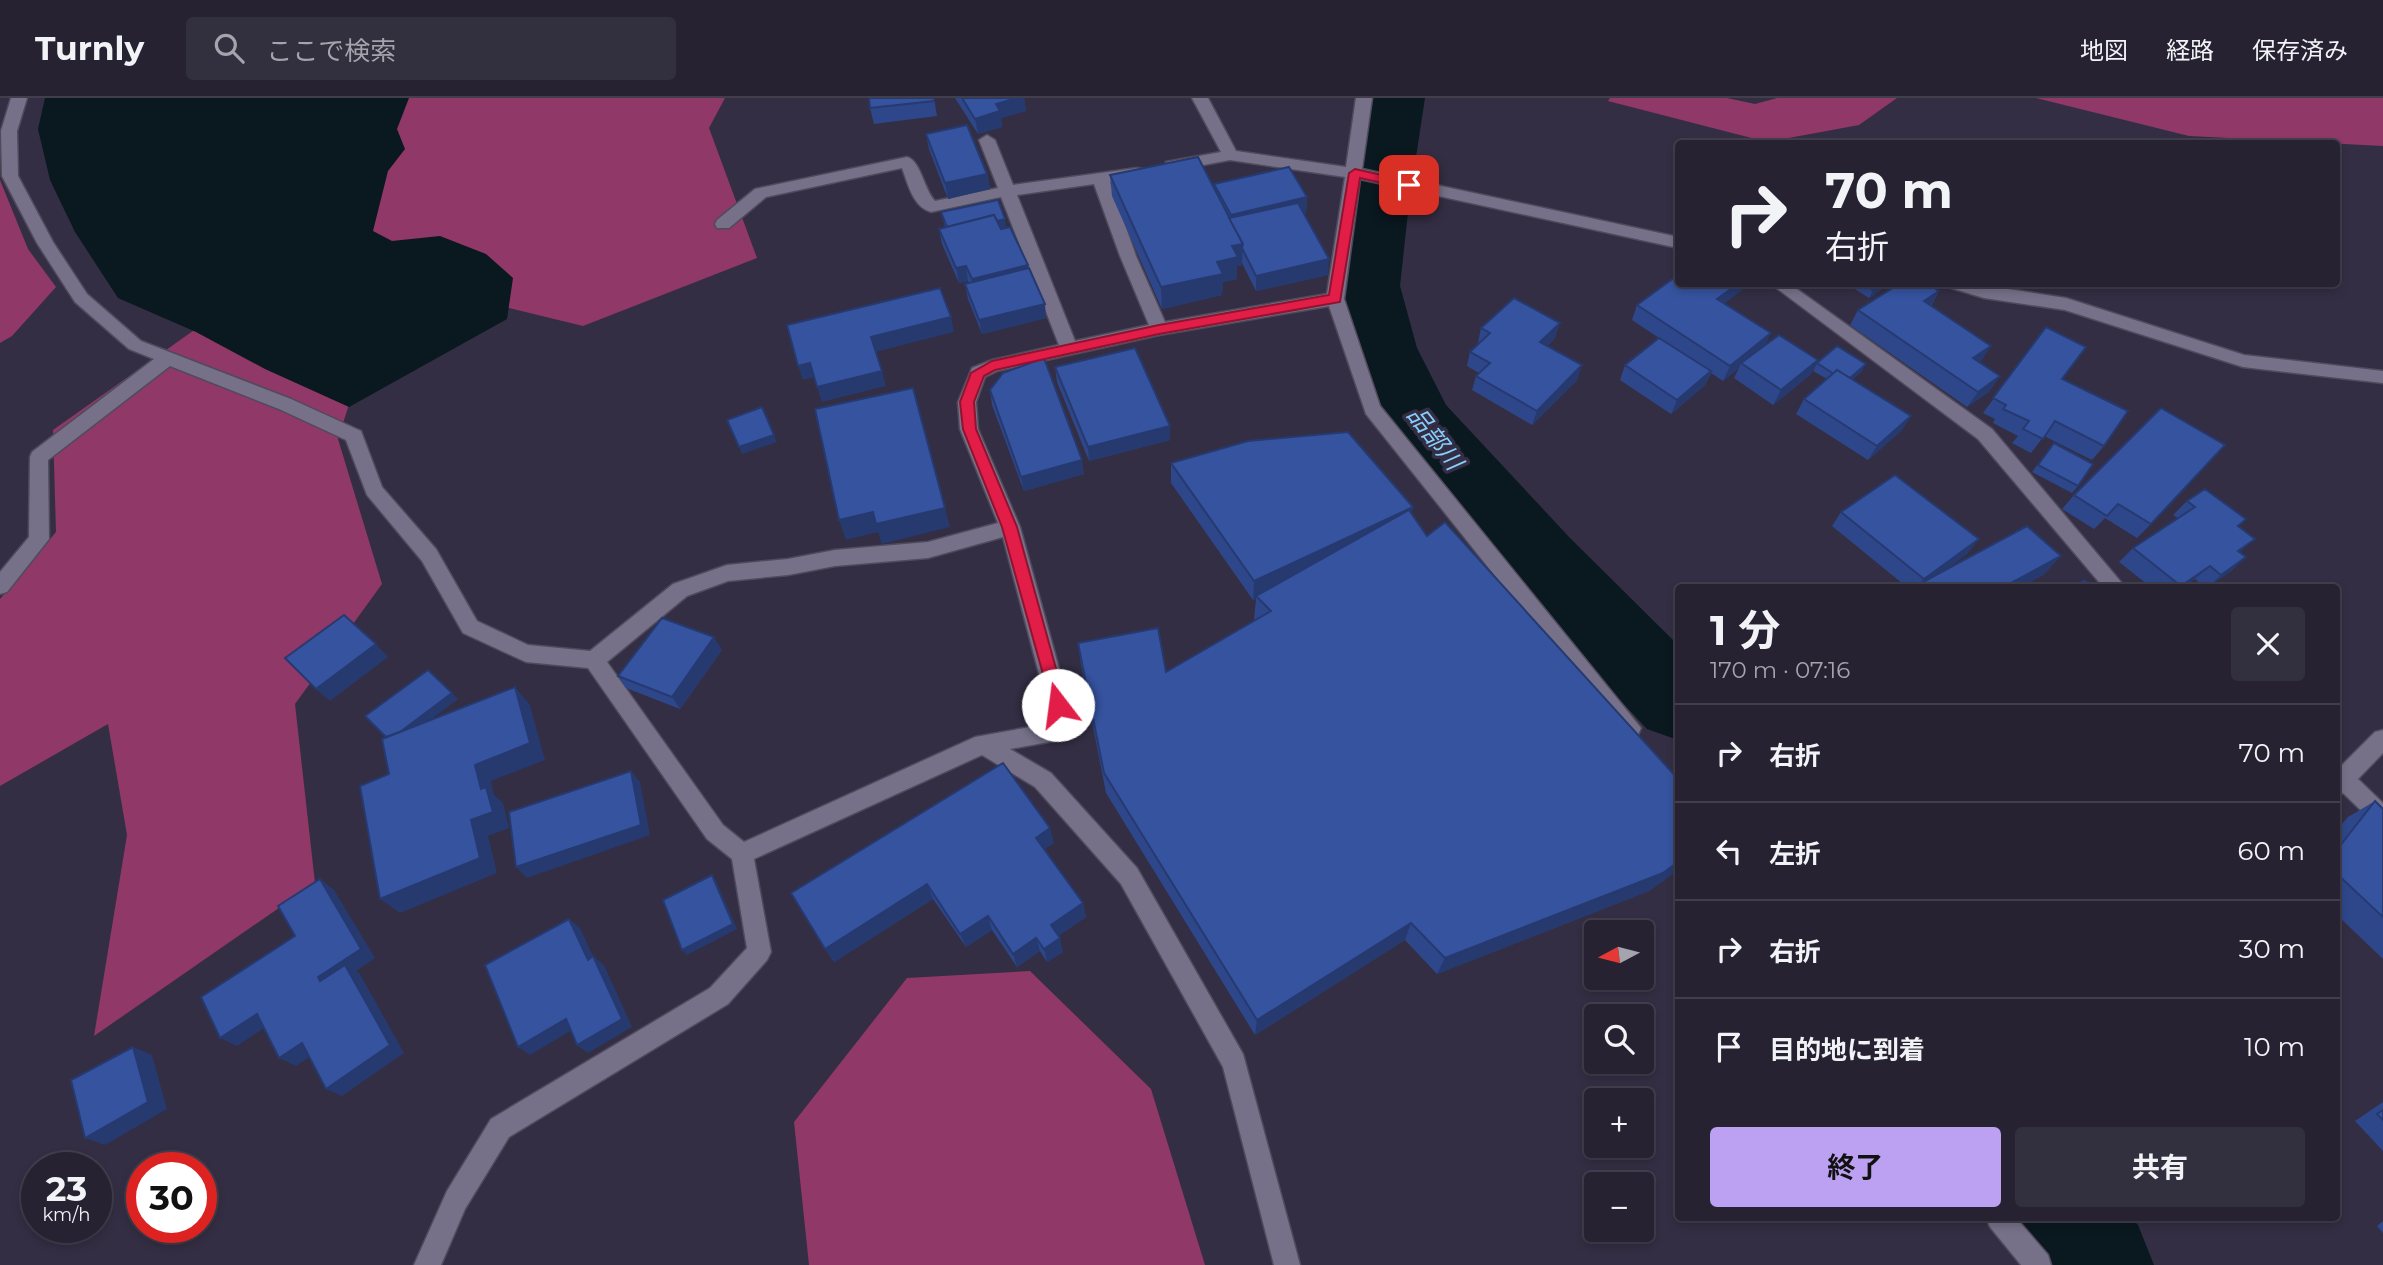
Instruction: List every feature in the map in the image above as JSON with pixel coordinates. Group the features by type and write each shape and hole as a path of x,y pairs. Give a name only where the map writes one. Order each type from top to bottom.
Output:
{"street":[{"path":"19,98 9,131 10,176 45,243 81,298 135,345 285,404 354,436 374,490 429,555 470,627 526,653 594,660 680,590 727,573 788,567 835,558 928,550 1010,527"},
{"path":"1200,98 1230,155"},
{"path":"1364,98 1335,299 1372,409 1637,740"},
{"path":"987,140 1069,348"},
{"path":"723,224 761,193 907,162 920,195 931,207 1006,191 1101,180 1230,155 1355,173 1675,241"},
{"path":"1101,180 1128,256 1159,329"},
{"path":"1783,287 1985,434 2113,584"},
{"path":"1967,287 1984,292 2066,303 2243,361 2383,376"},
{"path":"742,854 983,744 1065,730 1010,527 970,429 967,402 978,373 992,366 1159,329 1335,299"},
{"path":"0,586 38,538 38,457 168,358"},
{"path":"427,1265 456,1200 500,1128 719,996 758,952 742,854 715,832 594,660"},
{"path":"2340,779 2383,739"},
{"path":"983,744 1043,780 1129,876 1234,1063 1287,1265"},
{"path":"2340,781 2383,817"},
{"path":"2001,1221 2038,1265"}],"shaded area":[{"path":"45,98 409,98 397,129 405,149 388,171 373,231 392,241 440,236 486,254 513,278 507,319 349,407 265,369 196,332 118,298 75,232 50,180 38,129"},
{"path":"364,98 725,98 709,128 757,258 583,326 480,301 359,373 338,439 382,584 295,704 315,883 94,1036 127,835 108,724 0,786 0,599 56,532 53,430 231,304"},
{"path":"1610,98 1727,98 1755,104 1777,98 1897,98 1859,125 1778,140 1759,140 1608,101"},
{"path":"2036,98 2383,98 2383,146 2340,144 2340,140 2189,136"},
{"path":"0,180 28,249 56,287 12,336 0,343"},
{"path":"1030,971 1151,1089 1205,1265 809,1265 794,1122 907,978"}],"building":[{"path":"869,98 934,98 934,101 870,108"},
{"path":"962,98 1017,98 996,104 1000,111 975,119"},
{"path":"967,125 987,174 945,183 926,134"},
{"path":"1198,157 1243,244 1232,246 1238,257 1217,262 1223,274 1161,287 1110,175"},
{"path":"1289,167 1307,197 1231,215 1214,184"},
{"path":"998,200 1005,219 997,221 994,215 947,227 941,212"},
{"path":"1298,203 1329,259 1256,276 1229,218"},
{"path":"994,215 1001,229 1010,227 1028,265 972,279 966,266 956,268 939,229"},
{"path":"1029,268 1045,304 979,320 965,284"},
{"path":"1675,277 1675,287 1734,287 1717,299 1771,333 1730,366 1637,305"},
{"path":"1894,287 1932,287 1939,291 1924,301 1991,346 1973,358 2000,376 1978,392 1858,310"},
{"path":"940,288 951,317 871,337 882,371 817,387 810,363 798,366 787,325"},
{"path":"1514,298 1560,323 1540,342 1582,365 1537,411 1476,376 1490,363 1470,352 1490,333 1481,328"},
{"path":"2046,327 2086,347 2062,379 2128,411 2104,446 2055,421 2043,439 2023,429 2029,421 2003,409 2006,405 1993,398"},
{"path":"1779,335 1818,360 1781,390 1741,363"},
{"path":"1659,338 1711,371 1677,400 1625,365"},
{"path":"1837,346 1866,364 1850,378 1837,370 1834,374 1817,363"},
{"path":"1135,348 1170,426 1088,447 1055,367"},
{"path":"1044,358 1082,460 1021,477 990,390 1003,373"},
{"path":"1837,370 1911,416 1877,446 1804,399"},
{"path":"913,388 945,508 876,524 873,512 839,520 815,409"},
{"path":"762,407 774,435 739,447 727,420"},
{"path":"2161,408 2225,445 2151,524 2118,504 2107,516 2074,495"},
{"path":"1348,432 1413,507 1254,581 1171,463 1248,441"},
{"path":"2054,443 2093,464 2078,486 2038,465"},
{"path":"1895,475 1979,539 1924,579 1841,512"},
{"path":"2205,489 2246,519 2238,526 2255,539 2238,551 2246,557 2221,575 2210,566 2184,584 2178,584 2133,548 2195,507 2187,501"},
{"path":"1409,510 1427,536 1445,522 1675,776 1675,864 1663,873 1445,958 1411,923 1257,1020 1104,773 1078,643 1158,628 1166,672 1271,611 1256,596"},
{"path":"2027,526 2061,556 2012,584 1923,582"},
{"path":"344,615 376,644 316,689 285,658"},
{"path":"662,618 714,637 672,697 618,676"},
{"path":"428,670 452,693 400,732 386,737 365,716"},
{"path":"515,687 530,743 475,765 481,789 486,787 493,812 471,820 480,858 380,899 360,786 389,774 382,739"},
{"path":"1003,763 1050,828 1036,838 1083,903 1051,925 1060,938 1044,949 1036,938 1013,954 988,916 960,934 927,884 825,949 791,893"},
{"path":"631,771 641,825 516,867 509,812"},
{"path":"2375,801 2383,809 2383,917 2340,877 2340,846"},
{"path":"712,875 733,924 682,950 663,900"},
{"path":"320,879 361,949 318,977 320,981 345,965 390,1045 326,1089 302,1043 279,1058 257,1014 220,1038 201,997 295,936 278,906"},
{"path":"569,919 588,960 593,956 622,1019 577,1045 566,1019 518,1047 485,965"},
{"path":"133,1047 148,1102 85,1138 71,1080"}],"waterway":[{"name":"品部川","path":"1394,98 1375,203 1365,286 1380,348 1417,423 1541,561 1675,699"},
{"name":"品部川","path":"2061,1221 2098,1265"}],"route":[{"path":"1058,705 1010,527 970,429 967,402 978,373 992,366 1159,329 1335,299 1355,173 1409,185"}]}
